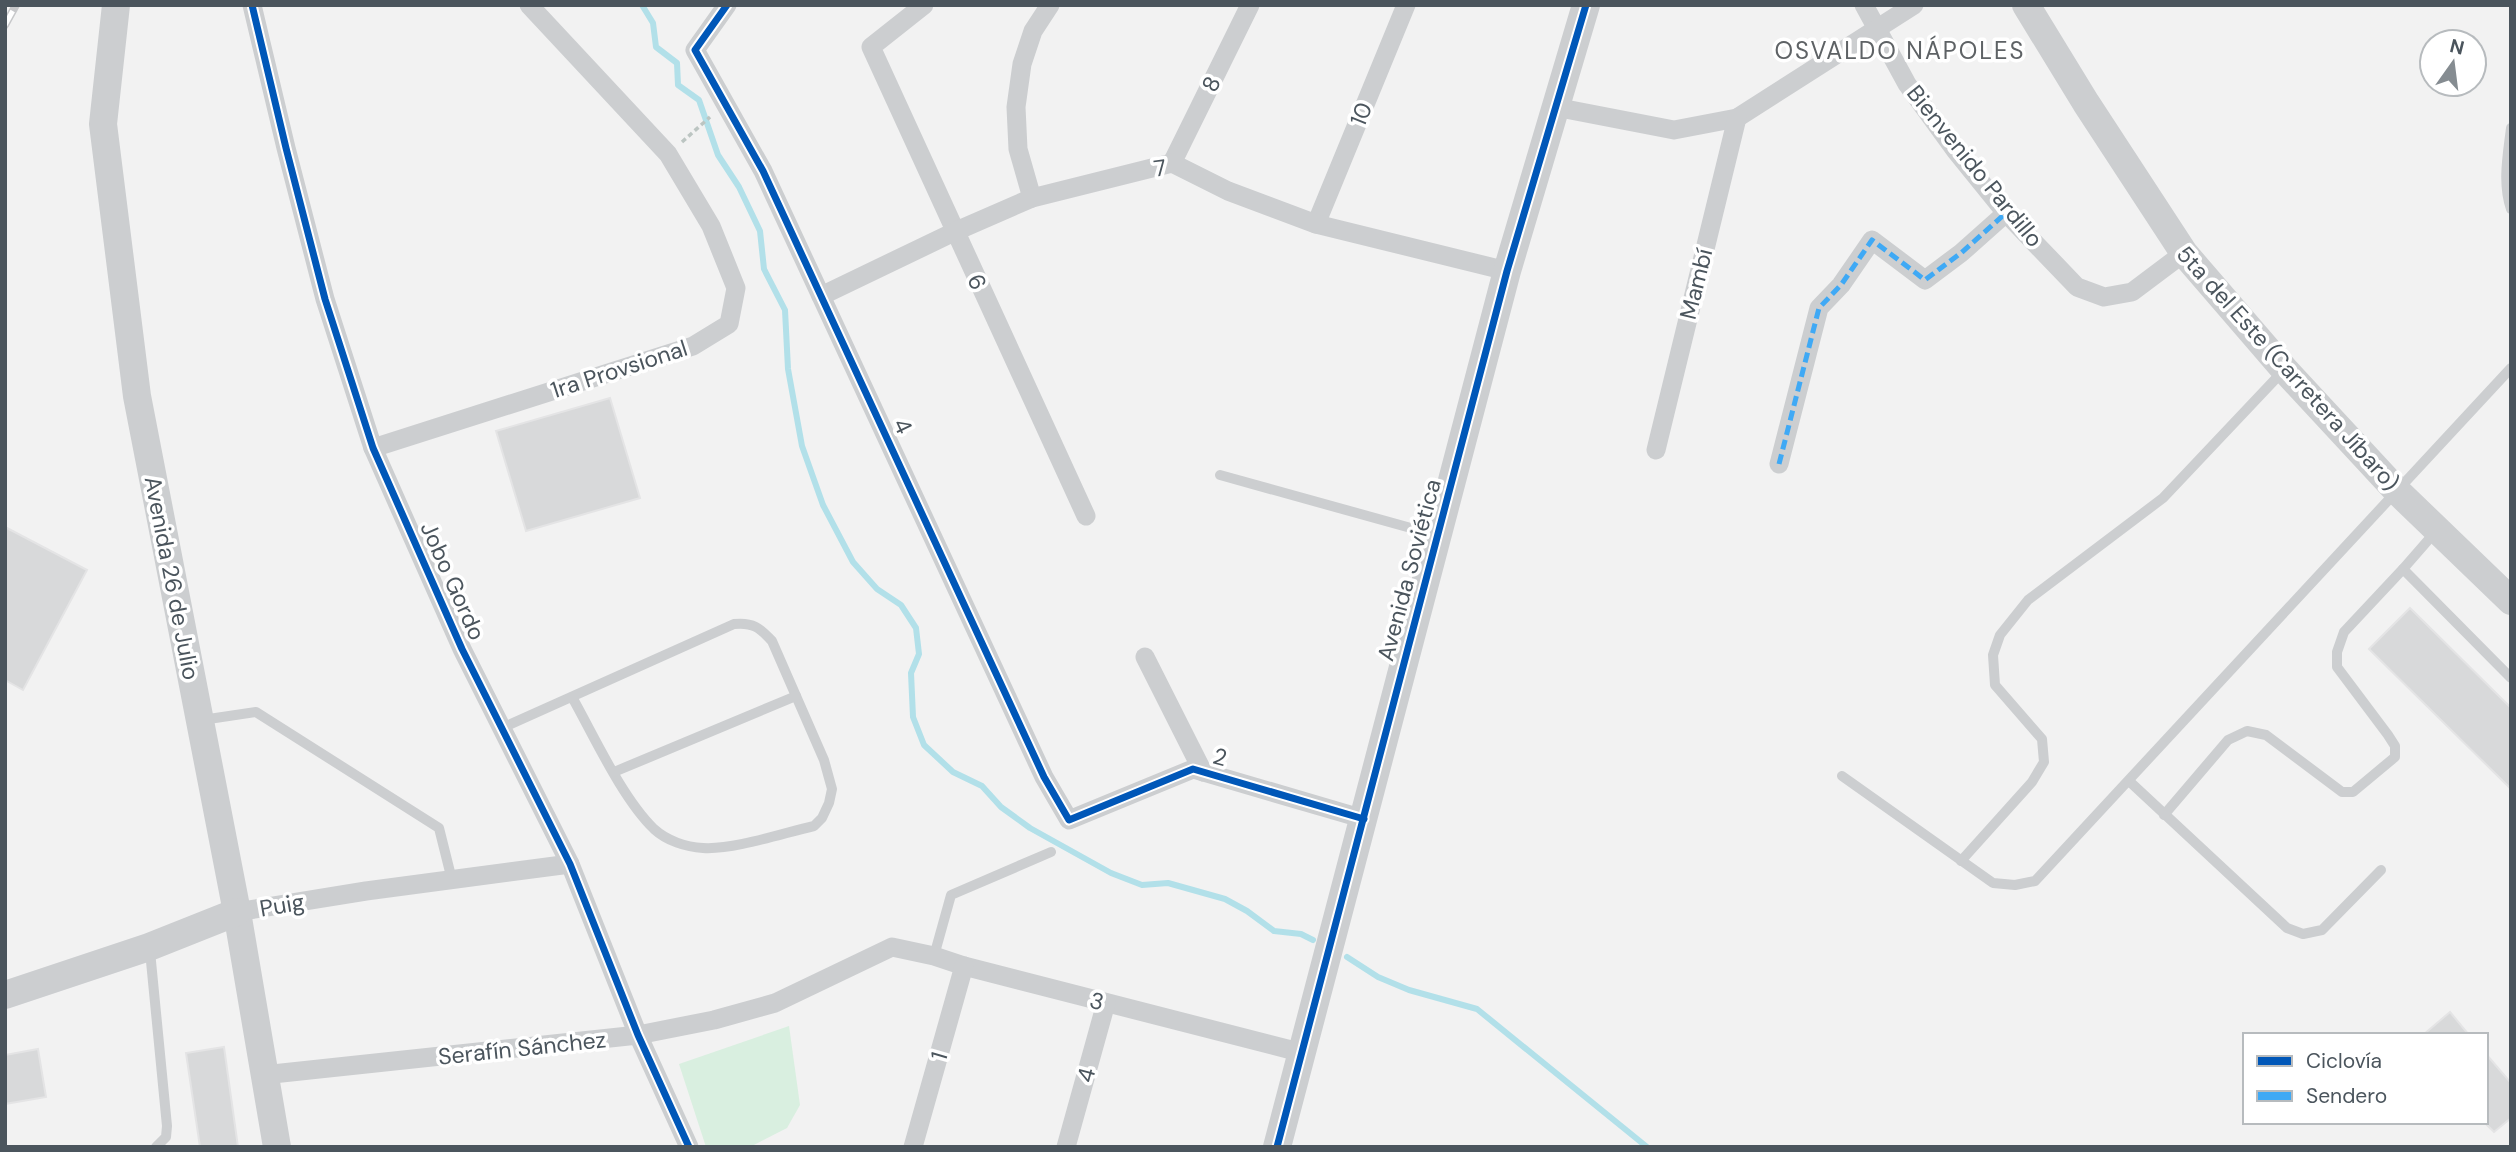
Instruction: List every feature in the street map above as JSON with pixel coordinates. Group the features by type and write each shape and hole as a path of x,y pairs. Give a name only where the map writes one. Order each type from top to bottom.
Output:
{"main road":[{"name":"Avenida 26 de Julio","path":"117,5 103,124 137,396 237,912 277,1147"},
{"name":"Avenida Soviética","path":"1277,1147 1507,271 1586,5"},
{"name":"5ta del Este (Carretera Jíbaro)","path":"2026,5 2184,253 2284,369 2398,492 2511,601"},
{"name":"Puig","path":"5,995 149,947 237,912"}],"street":[{"name":"Jobo Gordo","path":"252,5 326,299 373,448 462,649 570,864 638,1035 689,1147"},
{"name":"1ra Provsional","path":"373,448 693,346 729,324 736,288 711,226 668,154 529,5"},
{"name":"4","path":"727,5 695,50 763,171 1044,777 1069,820"},
{"name":"6","path":"924,5 871,47 1086,516"},
{"path":"1032,198 1018,149 1016,107 1022,64 1033,31 1050,5"},
{"name":"8","path":"1172,163 1250,5"},
{"name":"10","path":"1315,224 1406,5"},
{"name":"Bienvenido Pardillo","path":"1864,5 1907,84 1955,150 2006,213 2077,287 2104,297 2132,292 2184,253"},
{"path":"1555,107 1674,130 1737,118 1914,5"},
{"name":"Mambí","path":"1656,450 1737,118"},
{"name":"7","path":"821,296 1032,198 1172,163 1228,191 1315,224 1507,271"},
{"path":"1779,464 1819,308 1841,285 1872,240 1925,280 1961,253 2006,213"},
{"path":"1145,657 1203,772"},
{"name":"2","path":"1069,820 1193,769 1364,819"},
{"name":"Puig","path":"237,912 366,891 570,864"},
{"name":"3","path":"892,947 1303,1053"},
{"name":"Serafín Sánchez","path":"264,1075 638,1035 714,1020 775,1003 892,947"},
{"name":"1","path":"913,1147 964,966"},
{"name":"4","path":"1066,1147 1106,1003"}],"lane":[{"path":"2511,128 2506,171 2511,209"},
{"path":"1842,776 1993,883 2015,885 2035,881 2511,368"},
{"path":"1961,860 2032,782 2044,762 2042,739 1995,685 1993,655 2000,635 2028,600 2162,498 2284,369"},
{"path":"1220,475 1438,536"},
{"path":"2164,815 2228,740 2247,731 2266,735 2342,792 2353,792 2395,757 2395,746 2388,735 2337,667 2337,652 2344,632 2437,530"},
{"path":"2403,569 2511,678"},
{"path":"502,728 734,624 749,623 761,629 772,641 824,760 832,789 830,803 814,826 730,846 705,848 670,840 654,828 622,787 572,697"},
{"path":"614,772 796,696"},
{"path":"200,720 256,712 268,719 439,828 452,880"},
{"path":"2129,781 2287,928 2303,934 2322,930 2381,870"},
{"path":"934,956 951,895 1051,852"},
{"path":"149,947 167,1126 166,1137 156,1147"}],"green space":[{"path":"789,1026 800,1105 787,1128 750,1147 706,1147 679,1064"}],"building":[{"path":"610,398 640,498 526,531 496,431"},
{"path":"5,527 87,570 23,690 5,680"},
{"path":"2410,608 2511,708 2511,789 2369,649"},
{"path":"2450,1012 2467,1033 2425,1033"},
{"path":"224,1047 238,1147 200,1147 186,1053"},
{"path":"38,1049 46,1097 5,1104 5,1055"},
{"path":"2488,1056 2511,1083 2511,1118 2494,1132 2486,1124"}],"waterway":[{"path":"642,5 653,23 656,47 677,63 678,85 699,100 718,155 739,187 760,231 764,269 785,310 788,369 802,446 823,505 853,562 877,589 901,605 916,628 919,654 911,673 913,717 924,745 953,772 982,786 1001,807 1030,828 1111,873 1142,885 1168,883 1225,899 1274,931 1301,934 1313,940"},
{"path":"1347,957 1378,977 1409,990 1477,1009 1647,1147"}],"railway":[{"path":"5,25 16,5"}],"marked path":[{"path":"1779,464 1819,308 1841,285 1872,240 1925,280 1961,253 2006,213"}],"cycle path":[{"path":"252,5 325,299 373,448 462,649 570,864 638,1035 689,1147"},
{"path":"727,5 695,50 763,171 1044,777 1069,820 1193,769 1364,819"},
{"path":"1277,1147 1507,271 1586,5"}],"district":[{"name":"OSVALDO NÁPOLES","path":"1900,50"}]}
